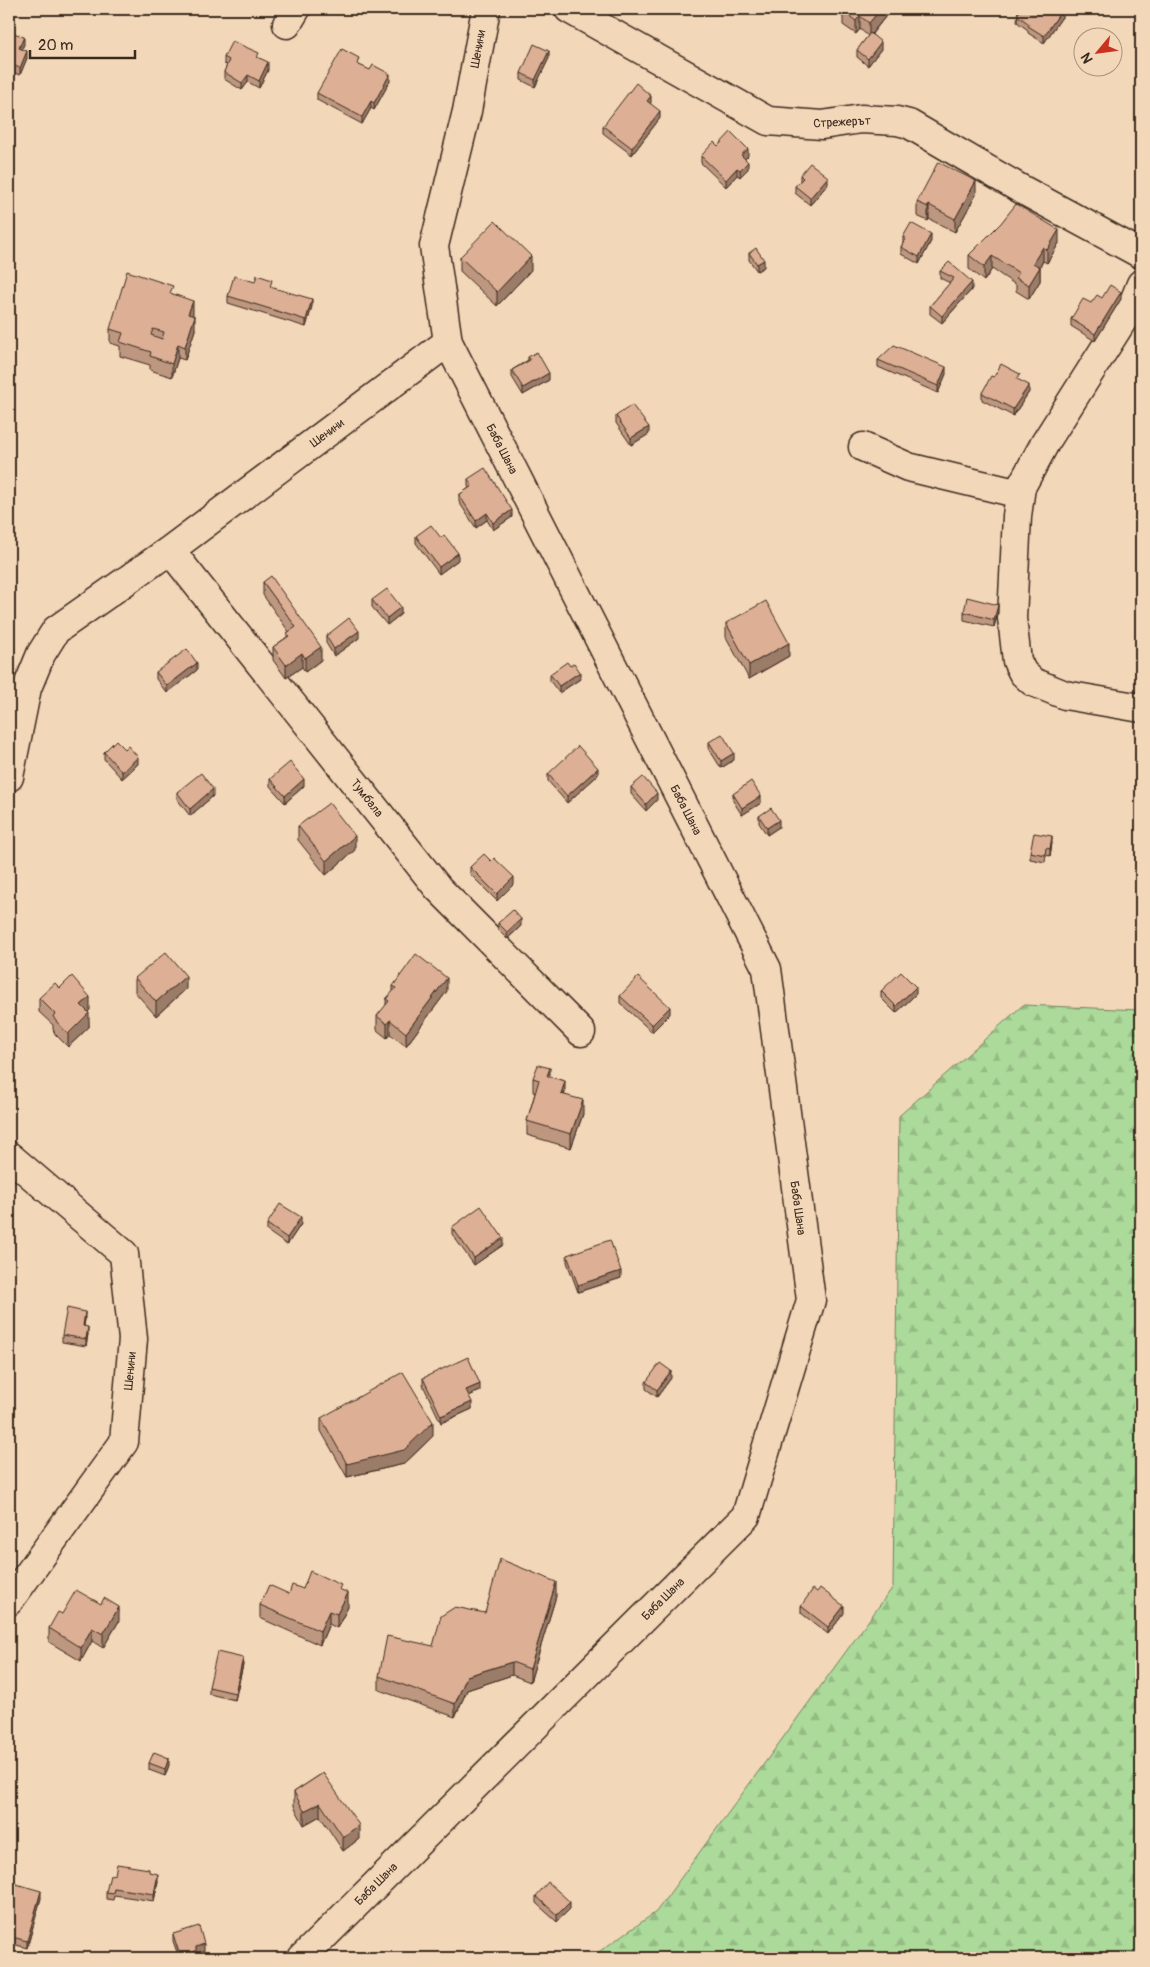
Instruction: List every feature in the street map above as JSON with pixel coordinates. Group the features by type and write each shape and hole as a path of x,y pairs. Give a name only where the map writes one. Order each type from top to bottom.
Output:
{"street":[{"name":"Шенини","path":"9,777 27,688 40,654 56,630 170,550 448,342 434,246 466,111 486,9"},
{"name":"Стрежерът","path":"569,9 768,121 822,125 861,119 897,121 909,124 1020,188 1141,254"},
{"path":"1141,284 1133,304 1027,475 1020,494 1012,618 1017,661 1023,672 1033,682 1065,695 1141,708"},
{"name":"Баба Шана","path":"302,1958 746,1516 810,1300 767,969 448,342"},
{"path":"863,446 908,468 1020,494"},
{"name":"Тумбала","path":"170,550 438,888 581,1032"},
{"name":"Шенини","path":"9,1156 124,1254 133,1339 124,1442 9,1602"}],"green space":[{"path":"1023,1005 1141,1010 1141,1958 590,1958 656,1912 893,1587 899,1116"}],"building":[{"path":"845,9 881,9 869,23 860,16 856,21 843,11"},
{"path":"1021,9 1062,10 1044,36 1028,26 1029,24 1017,15"},
{"path":"9,31 24,37 19,48 27,51 20,68 9,64"},
{"path":"870,33 881,42 868,59 857,50"},
{"path":"232,41 259,53 257,57 268,62 259,81 248,75 242,83 224,72 229,60 224,57"},
{"path":"534,44 549,51 535,80 521,73"},
{"path":"342,49 359,58 357,64 370,70 373,65 390,74 374,103 371,101 362,117 317,93"},
{"path":"636,83 651,96 647,101 660,111 632,148 603,126"},
{"path":"731,132 748,149 741,155 748,162 740,170 737,168 726,180 701,156 714,142 718,146"},
{"path":"938,162 976,181 955,219 929,205 928,207 917,202"},
{"path":"810,163 828,177 810,198 795,186 803,178 800,175"},
{"path":"1016,204 1059,230 1047,250 1043,247 1033,263 1040,267 1029,285 1016,278 1019,273 992,256 984,267 969,255 1001,223"},
{"path":"495,221 531,256 497,292 460,257"},
{"path":"911,223 931,234 919,257 901,247 906,238 903,237"},
{"path":"756,248 764,260 757,264 749,253"},
{"path":"949,262 972,282 942,316 930,306 954,278 940,271"},
{"path":"127,271 173,286 170,293 193,301 188,314 195,316 185,347 178,344 172,364 150,356 151,352 120,342 123,333 110,329","holes":["153,329 164,332 162,339 151,335"]},
{"path":"257,275 272,280 270,287 312,299 306,320 228,296 234,276 255,282"},
{"path":"1110,285 1121,292 1095,334 1071,319 1083,299 1091,303 1097,295 1102,298"},
{"path":"894,345 946,367 938,386 878,360"},
{"path":"537,352 549,373 523,388 512,370 530,360 528,357"},
{"path":"1001,364 1020,374 1017,379 1029,385 1013,409 982,393 991,376 994,377"},
{"path":"632,405 649,427 631,438 616,416"},
{"path":"485,468 512,510 493,523 487,513 476,521 459,495 472,486 468,479"},
{"path":"431,525 441,538 444,535 458,553 439,567 416,536"},
{"path":"271,576 321,647 305,658 302,653 286,665 273,647 289,636 287,633 296,627 263,582"},
{"path":"387,589 401,607 387,618 372,600"},
{"path":"967,597 998,605 994,620 964,612"},
{"path":"766,601 789,643 749,665 726,623"},
{"path":"349,618 359,631 334,649 326,636"},
{"path":"187,649 197,663 167,686 156,672"},
{"path":"567,662 570,666 574,663 580,672 559,686 550,674"},
{"path":"722,734 734,753 721,761 709,742"},
{"path":"116,740 125,749 128,746 138,757 122,772 104,752"},
{"path":"578,746 598,768 567,796 548,774"},
{"path":"290,762 304,779 285,796 270,779"},
{"path":"201,773 213,789 190,809 177,792"},
{"path":"643,777 657,793 646,804 631,787"},
{"path":"751,781 761,796 742,808 733,794"},
{"path":"329,803 355,836 326,861 298,826"},
{"path":"771,808 779,820 767,828 759,816"},
{"path":"1034,833 1052,836 1050,849 1046,848 1045,855 1030,852"},
{"path":"484,854 491,861 494,858 514,877 497,894 470,867"},
{"path":"513,910 521,919 507,932 498,923"},
{"path":"166,952 186,976 156,1002 135,978"},
{"path":"416,954 447,978 406,1033 390,1020 387,1024 377,1016 389,1001 386,999 396,988 393,986"},
{"path":"901,972 916,987 896,1006 881,991"},
{"path":"72,976 90,997 81,1005 89,1013 68,1034 55,1020 53,1016 55,1014 39,998 55,983 60,988"},
{"path":"638,977 670,1007 652,1025 620,996"},
{"path":"538,1065 550,1068 547,1076 565,1081 561,1094 583,1100 571,1134 527,1121 539,1080 533,1078"},
{"path":"280,1204 301,1217 287,1238 267,1224"},
{"path":"481,1206 503,1238 474,1258 452,1227"},
{"path":"610,1240 621,1271 578,1285 567,1255"},
{"path":"67,1308 85,1312 83,1326 88,1327 86,1339 62,1335"},
{"path":"468,1357 480,1384 466,1390 472,1402 441,1416 423,1378"},
{"path":"660,1363 671,1371 657,1390 646,1382"},
{"path":"403,1372 433,1422 404,1450 347,1464 321,1418"},
{"path":"500,1559 556,1582 530,1669 512,1662 467,1676 455,1704 379,1676 387,1636 433,1646 441,1616 455,1607 485,1613"},
{"path":"310,1571 341,1585 339,1589 348,1593 337,1614 329,1611 320,1631 260,1605 269,1585 289,1594 292,1585 303,1589"},
{"path":"820,1588 844,1606 828,1627 801,1606 813,1589 817,1592"},
{"path":"76,1590 101,1604 104,1598 119,1607 103,1634 92,1628 81,1648 49,1628 58,1612 62,1614"},
{"path":"217,1652 243,1658 235,1693 209,1687"},
{"path":"154,1752 169,1758 165,1769 149,1763"},
{"path":"323,1773 359,1825 343,1837 320,1803 304,1811 294,1792"},
{"path":"117,1864 149,1869 149,1872 158,1874 154,1894 114,1888 113,1893 106,1892 110,1875 115,1874"},
{"path":"9,1882 41,1891 27,1941 9,1936"},
{"path":"548,1882 570,1902 557,1915 536,1896"},
{"path":"199,1926 204,1944 196,1947 196,1951 180,1956 173,1934"}]}
